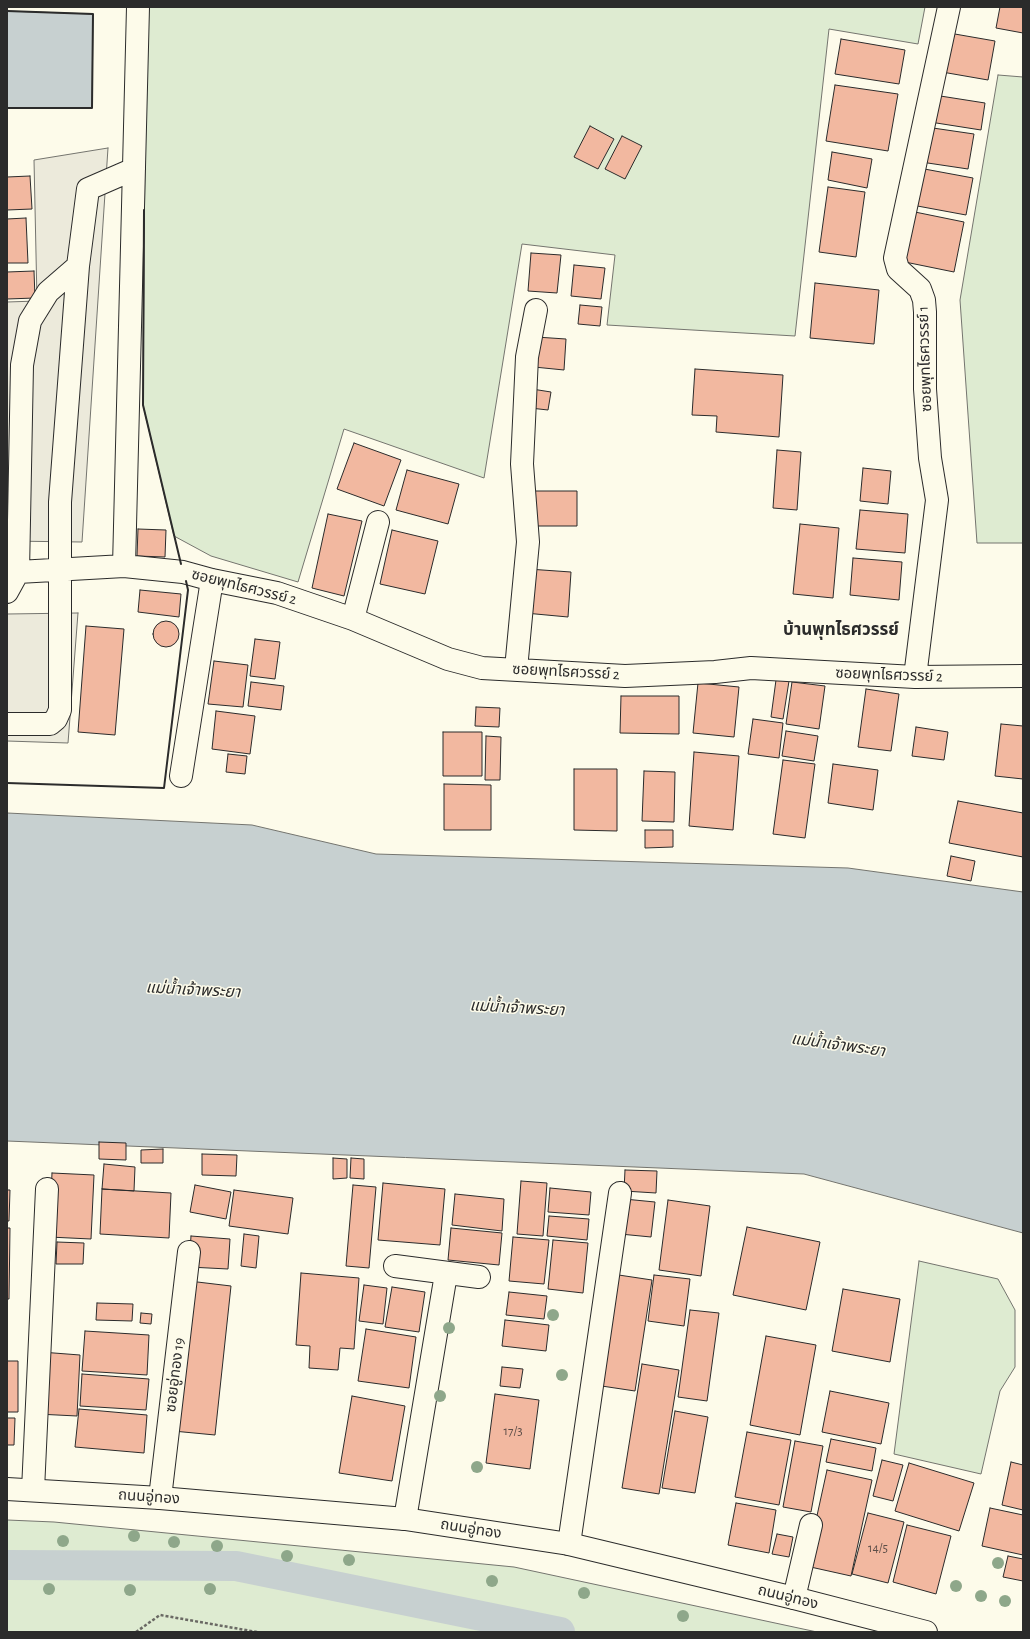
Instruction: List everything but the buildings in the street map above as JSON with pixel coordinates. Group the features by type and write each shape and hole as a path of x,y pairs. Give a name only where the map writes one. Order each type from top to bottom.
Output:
{"street":[{"path":"124,566 138,7"},
{"name":"ซอยพุทไธศวรรย์ 1","path":"915,677 937,500 930,458 925,397 924,300 920,289 898,269 895,258 949,7"},
{"path":"7,724 50,724 56,719 60,710 60,502 78,266 88,189 134,169"},
{"path":"7,592 18,572 22,365 30,322 48,292 78,266"},
{"path":"516,669 528,542 522,464 527,357 536,310"},
{"path":"353,620 378,522"},
{"name":"ซอยพุทไธศวรรย์ 2","path":"18,572 124,566 183,572 212,580 277,593 353,620 448,659 482,668 625,676 715,672 752,668 915,677 1023,676"},
{"path":"181,776 212,580"},
{"path":"33,1490 47,1189"},
{"path":"570,1544 620,1193"},
{"name":"ซอยอู่ทอง 19","path":"160,1498 189,1252"},
{"path":"395,1266 446,1274 479,1277"},
{"path":"405,1519 446,1274"},
{"name":"ถนนอู่ทอง","path":"7,1489 160,1498 405,1519 570,1544 794,1598 926,1632"},
{"path":"794,1598 812,1525"}],"path":[{"path":"136,1632 160,1615 257,1632"}],"green space":[{"path":"146,7 925,7 918,44 829,29 795,336 607,325 615,255 522,244 484,478 344,429 298,582 211,556 174,536 143,405"},
{"path":"998,75 1023,77 1023,543 977,543 960,300"},
{"path":"919,1261 998,1279 1015,1310 1015,1367 1000,1391 981,1474 894,1454"},
{"path":"7,1520 54,1522 514,1567 817,1632 7,1632"}],"shaded area":[{"path":"108,148 82,542 7,541 7,302 37,301 34,160"},
{"path":"78,613 68,743 7,741 7,614"}],"water":[{"path":"7,11 93,14 92,108 7,108"},
{"name":"แม่น้ำเจ้าพระยา","path":"7,813 252,825 376,854 848,868 1023,892 1023,1233 804,1174 7,1141"}],"waterway":[{"path":"7,1565 236,1566 560,1632"}],"wall":[{"path":"7,11 93,14 92,108 7,108"},
{"path":"144,210 143,405 181,564"},
{"path":"7,783 164,788 188,590 186,581"}],"district":[{"name":"บ้านพุทไธศวรรย์","path":"841,630"}]}
